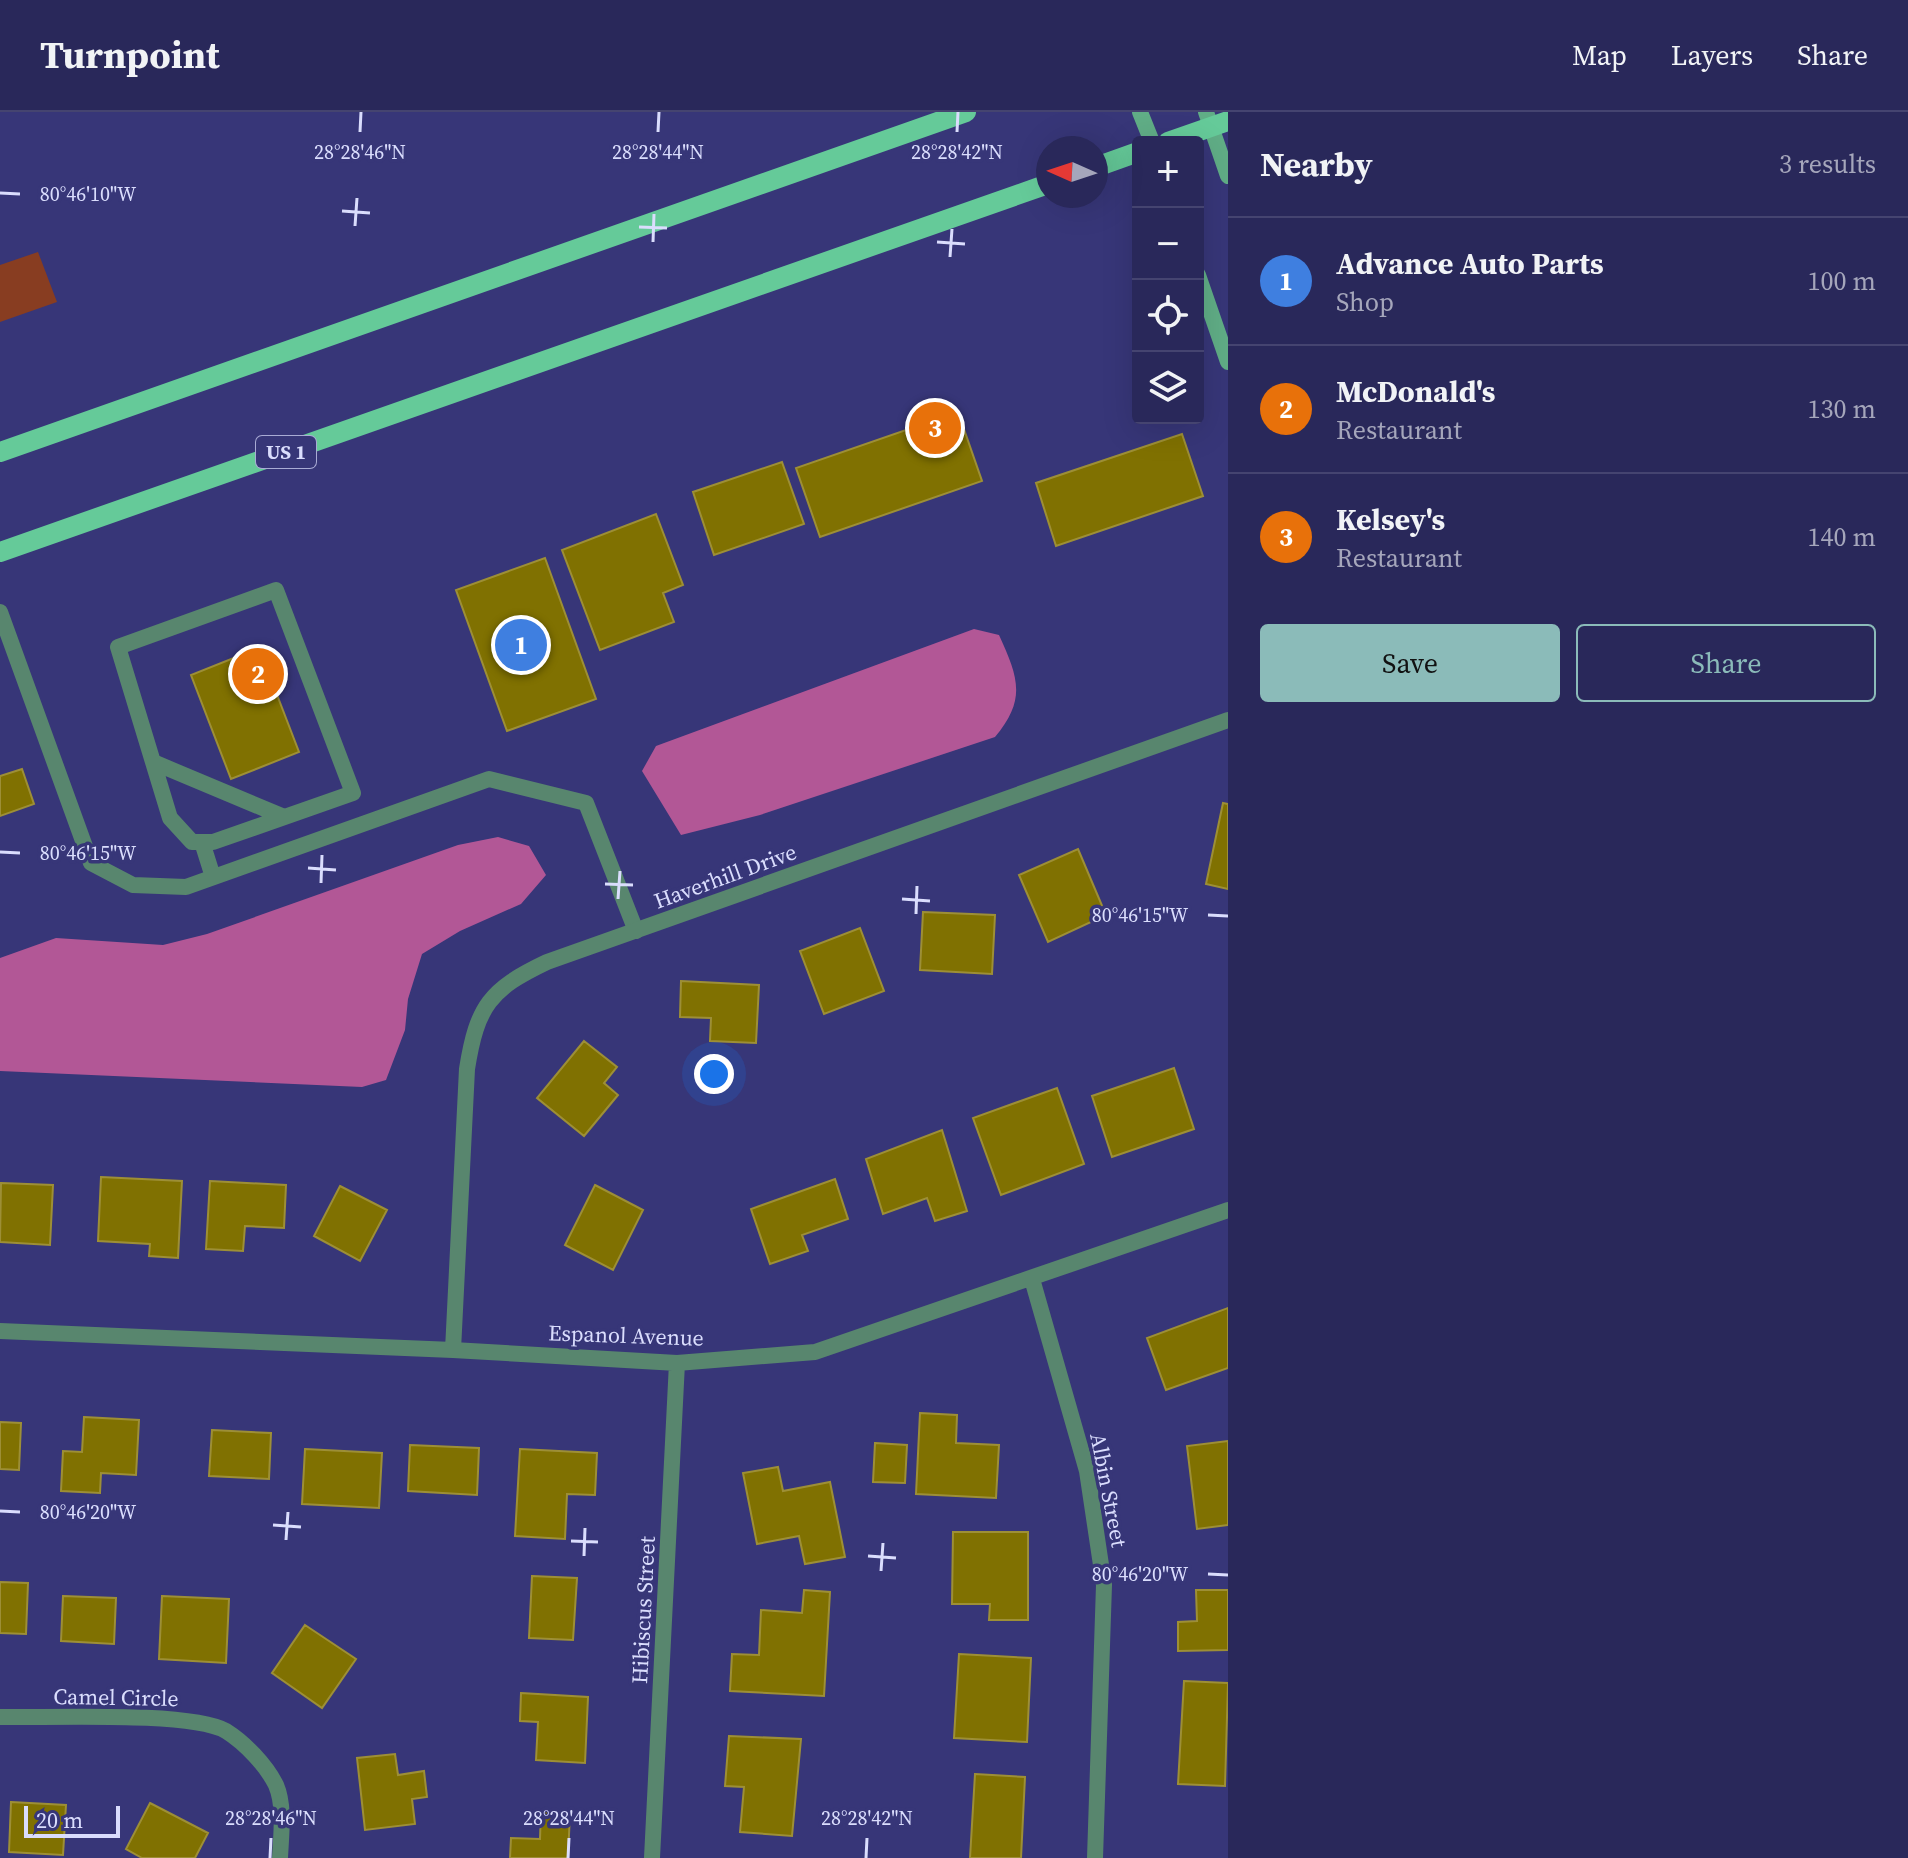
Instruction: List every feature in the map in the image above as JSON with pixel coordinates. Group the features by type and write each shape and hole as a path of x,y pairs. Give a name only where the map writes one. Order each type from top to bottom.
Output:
{"main road":[{"path":"0,452 966,112"},
{"path":"1140,112 1150,136"},
{"path":"1181,136 1215,120 1228,176"},
{"path":"1108,163 1132,154"},
{"name":"US 1","path":"0,552 1036,188"},
{"path":"1200,280 1228,362"}],"street":[{"path":"276,590 353,793 284,817 213,842 192,842 170,818 118,647 276,590"},
{"path":"0,612 91,863 133,885 186,887 489,779 586,803 636,931"},
{"name":"Haverhill Drive","path":"453,1350 467,1069 473,1027 490,999 518,975 1228,720"},
{"path":"153,762 284,817"},
{"path":"202,842 213,877"},
{"name":"Espanol Avenue","path":"0,1331 453,1350 677,1363 815,1352 1228,1210"},
{"name":"Albin Street","path":"1032,1279 1087,1471 1104,1585 1095,1858"},
{"name":"Hibiscus Street","path":"652,1858 677,1363"},
{"name":"Camel Circle","path":"0,1717 183,1720 225,1730 257,1758 276,1786 282,1818 280,1858"}],"shaded area":[{"path":"38,252 57,302 0,322 0,265"},
{"path":"974,629 999,635 1015,676 1012,711 995,737 760,815 681,835 642,771 656,746"},
{"path":"498,837 529,846 546,875 521,904 460,931 422,954 408,999 405,1030 386,1080 362,1087 0,1071 0,958 56,938 163,945 207,934 458,845"}],"building":[{"path":"958,412 982,481 820,537 796,468"},
{"path":"1182,434 1203,496 1056,546 1036,483"},
{"path":"782,462 804,524 714,555 693,492"},
{"path":"656,514 683,585 663,593 674,622 600,650 562,550"},
{"path":"545,558 596,699 507,731 456,590"},
{"path":"259,648 299,752 231,779 191,675"},
{"path":"22,769 34,804 0,816 0,776"},
{"path":"1223,803 1228,804 1228,889 1206,884"},
{"path":"1078,849 1106,915 1048,942 1019,875"},
{"path":"923,912 995,915 992,974 920,970"},
{"path":"860,928 884,991 824,1014 800,951"},
{"path":"681,981 759,985 756,1043 710,1041 711,1018 680,1017"},
{"path":"584,1041 617,1067 604,1083 618,1095 584,1136 537,1098"},
{"path":"1174,1068 1194,1129 1112,1157 1092,1096"},
{"path":"1057,1088 1084,1164 1001,1195 973,1118"},
{"path":"942,1130 967,1211 935,1221 927,1198 883,1214 866,1159"},
{"path":"101,1177 182,1181 178,1258 149,1256 150,1244 98,1241"},
{"path":"835,1179 848,1219 802,1235 808,1251 770,1264 751,1209"},
{"path":"210,1181 286,1185 284,1228 245,1226 243,1251 206,1249"},
{"path":"1,1183 53,1185 50,1245 0,1242"},
{"path":"595,1185 643,1210 613,1270 565,1245"},
{"path":"340,1186 387,1210 360,1261 314,1236"},
{"path":"1228,1308 1228,1368 1166,1390 1147,1338"},
{"path":"920,1413 957,1415 956,1443 999,1445 996,1498 916,1494"},
{"path":"84,1417 139,1420 136,1475 101,1473 100,1493 61,1491 63,1451 82,1452"},
{"path":"0,1422 21,1423 19,1470 0,1469"},
{"path":"212,1430 271,1433 269,1479 209,1476"},
{"path":"1228,1441 1228,1525 1197,1529 1187,1446"},
{"path":"875,1443 907,1445 905,1483 873,1482"},
{"path":"410,1445 479,1448 477,1495 408,1491"},
{"path":"305,1449 382,1453 379,1508 302,1504"},
{"path":"520,1449 597,1453 595,1495 567,1494 565,1539 515,1536"},
{"path":"778,1467 783,1491 830,1482 845,1557 805,1564 799,1536 757,1544 743,1473"},
{"path":"953,1532 1028,1532 1028,1620 989,1620 990,1604 952,1604"},
{"path":"532,1576 577,1578 573,1640 529,1638"},
{"path":"0,1582 28,1583 26,1634 0,1633"},
{"path":"804,1590 830,1592 824,1696 730,1691 732,1654 759,1655 761,1610 802,1613"},
{"path":"1196,1590 1228,1590 1228,1650 1178,1651 1178,1622 1197,1621"},
{"path":"63,1596 116,1598 114,1644 61,1641"},
{"path":"162,1596 229,1599 226,1663 159,1659"},
{"path":"305,1625 356,1659 322,1708 272,1673"},
{"path":"959,1654 1031,1658 1027,1742 954,1738"},
{"path":"1184,1681 1228,1683 1225,1786 1178,1784"},
{"path":"521,1693 588,1697 585,1763 536,1760 538,1722 520,1721"},
{"path":"729,1736 801,1739 792,1836 740,1832 744,1787 725,1786"},
{"path":"395,1754 398,1775 424,1771 427,1797 412,1799 415,1824 365,1830 357,1758"},
{"path":"975,1774 1025,1777 1021,1858 970,1858"},
{"path":"11,1802 66,1805 63,1855 9,1852"},
{"path":"150,1803 208,1833 195,1858 142,1858 126,1849"},
{"path":"541,1810 570,1812 568,1858 510,1858 511,1838 540,1839"}],"place":[{"name":"Kelsey's","path":"935,428"},
{"name":"Advance Auto Parts","path":"521,645"},
{"name":"McDonald's","path":"258,674"}]}
